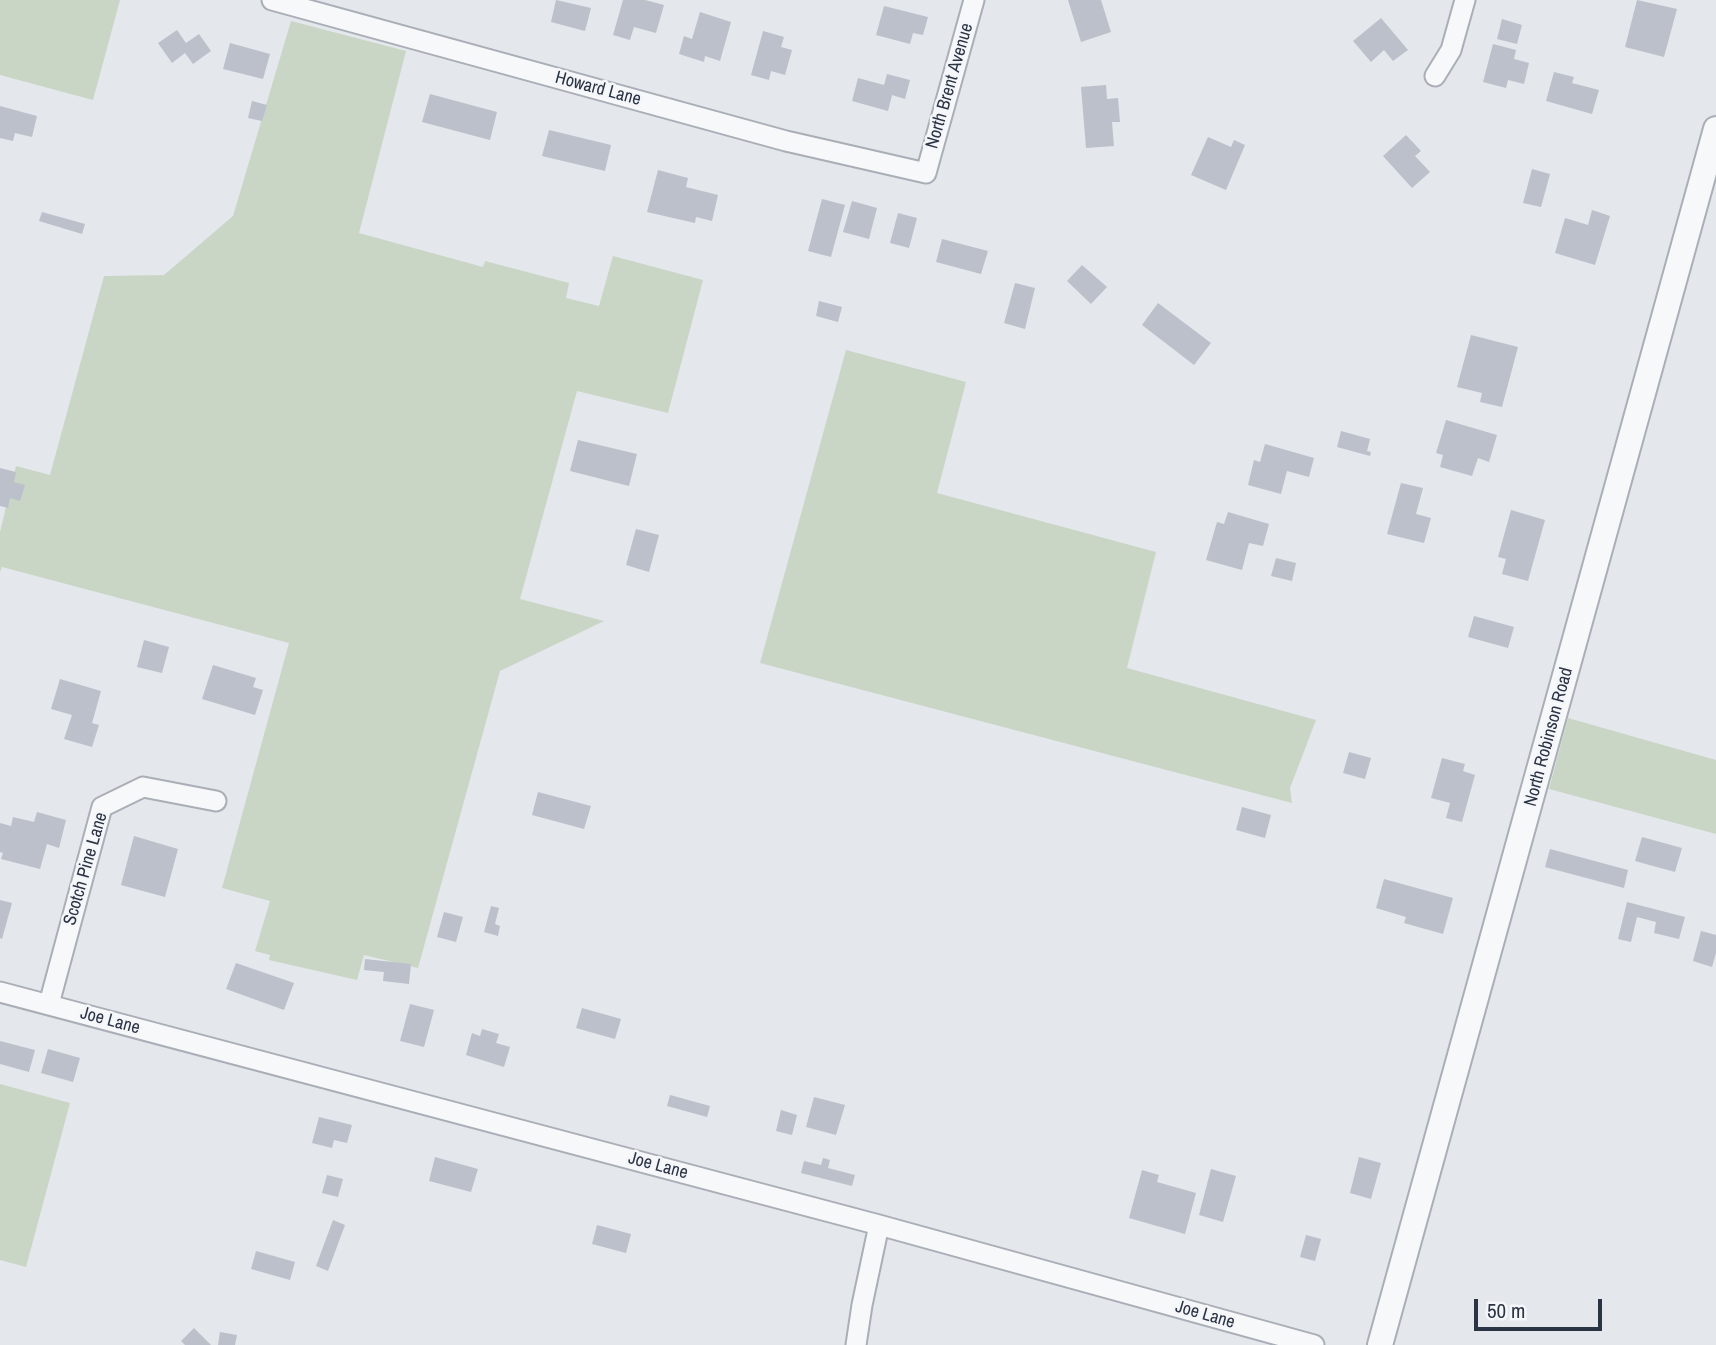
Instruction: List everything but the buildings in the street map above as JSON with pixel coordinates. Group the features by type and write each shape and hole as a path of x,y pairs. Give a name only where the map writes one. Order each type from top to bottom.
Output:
{"street":[{"name":"Howard Lane","path":"272,0 786,141 926,173"},
{"name":"North Brent Avenue","path":"926,173 974,0"},
{"path":"1435,76 1451,50 1465,0"},
{"name":"North Robinson Road","path":"1380,1345 1716,129"},
{"name":"Scotch Pine Lane","path":"49,1004 102,807 143,787 216,801"},
{"name":"Joe Lane","path":"0,992 879,1225 1314,1345"},
{"path":"856,1345 879,1225"}],"green space":[{"path":"0,0 120,0 93,100 0,75"},
{"path":"291,21 406,51 359,233 483,267 485,261 569,283 566,298 599,306 613,256 703,280 668,413 577,391 520,599 604,621 500,671 418,968 364,955 357,980 269,960 270,955 255,951 270,901 222,888 289,643 2,567 0,572 0,532 16,466 50,475 104,276 164,275 233,216"},
{"path":"846,350 966,382 937,493 1156,552 1127,668 1316,720 1290,788 1292,803 760,663"},
{"path":"1568,718 1716,760 1716,834 1549,789"},
{"path":"0,1084 70,1103 26,1267 0,1260"}]}
